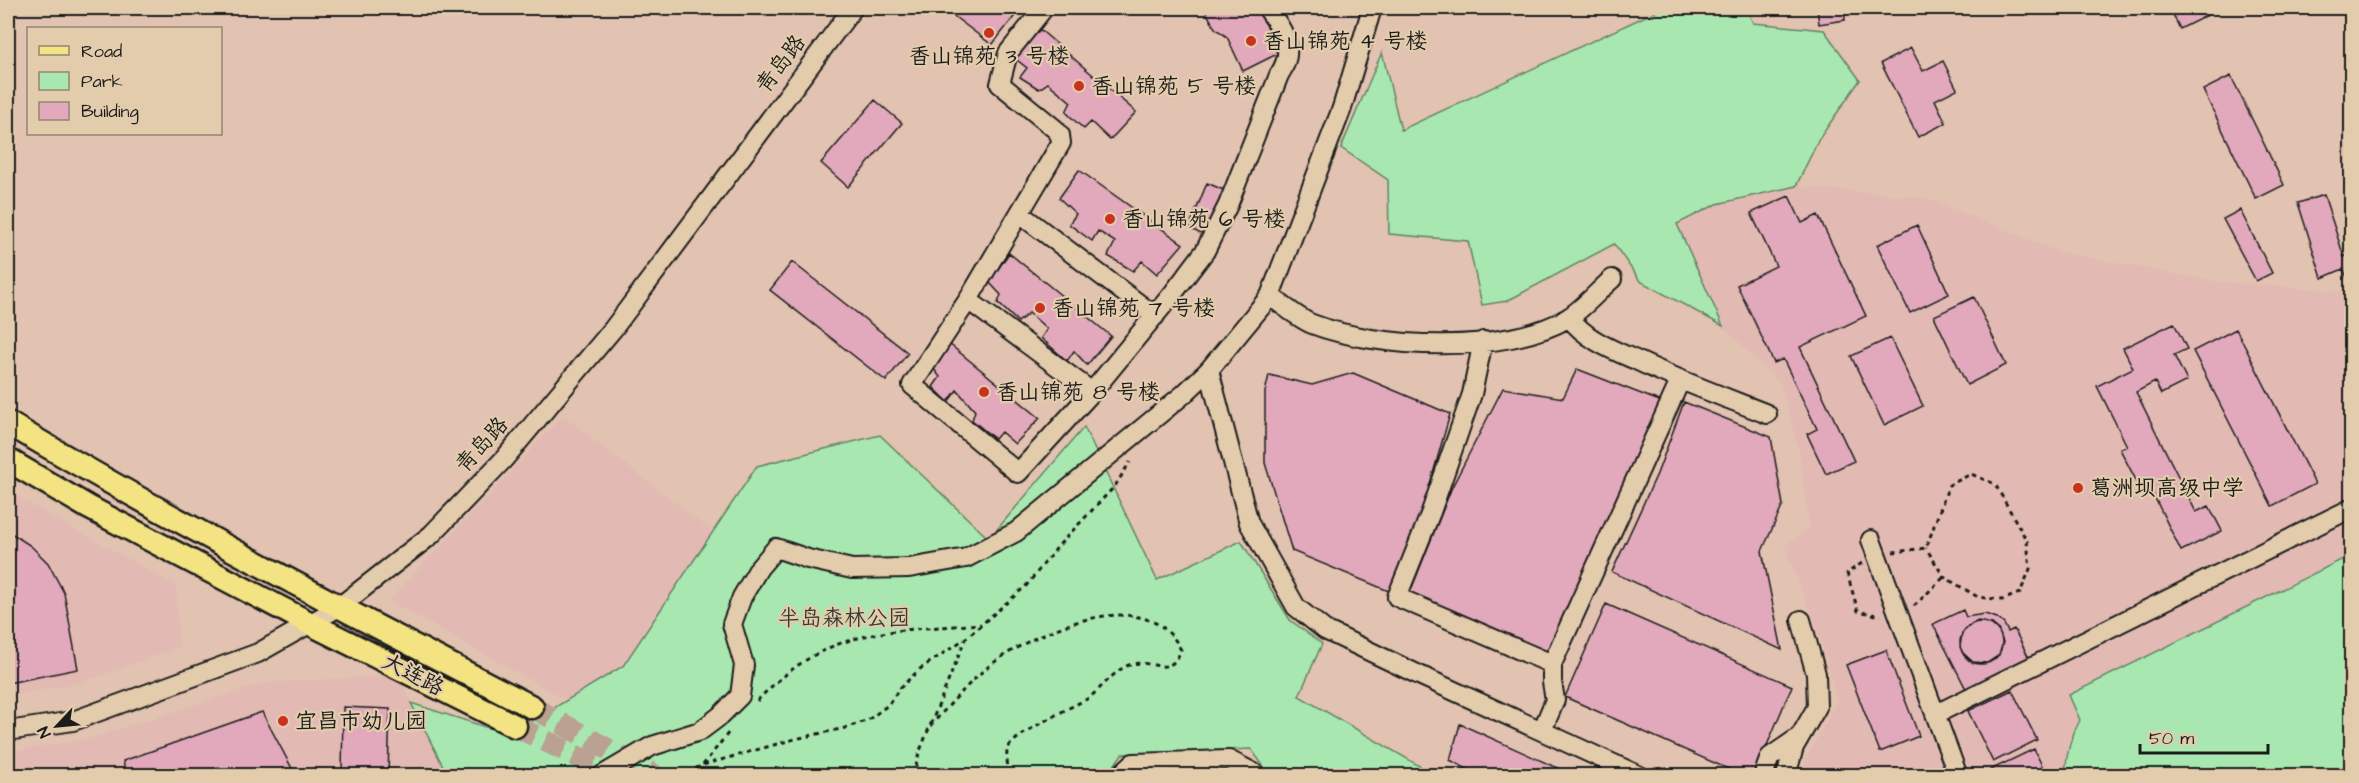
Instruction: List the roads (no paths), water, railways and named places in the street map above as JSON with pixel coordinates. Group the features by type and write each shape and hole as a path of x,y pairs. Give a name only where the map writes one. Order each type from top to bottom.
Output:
{"main road":[{"name":"大连路","path":"8,423 58,453 339,607 532,707"},
{"name":"大连路","path":"8,460 88,507 311,624 514,726"}],"street":[{"name":"青岛路","path":"8,731 73,721 258,653 339,607 431,535 504,459 614,328 853,8"},
{"path":"1044,8 1008,53 1000,84 1060,135 1061,143 968,300 912,385 1018,473 1092,392 1205,251 1228,205 1279,75 1286,64 1288,50 1285,36 1267,8"},
{"path":"601,776 652,746 700,730 720,716 740,696 744,665 732,624 742,597 759,568 776,548 808,559 852,569 909,568 966,558 1016,532 1184,394 1209,370 1270,296 1342,108 1372,8"},
{"path":"1020,214 1155,316"},
{"path":"1270,296 1311,323 1361,337 1419,344 1483,341 1533,334 1569,317 1612,279"},
{"path":"968,300 1092,392"},
{"path":"1569,317 1577,328 1598,343 1680,381 1767,414"},
{"path":"1483,341 1472,394 1431,512 1398,597 1552,664"},
{"path":"1209,370 1249,523 1296,607 1325,630 1640,776"},
{"path":"1542,731 1555,700 1552,664 1680,381"},
{"path":"1936,714 2352,508"},
{"path":"1874,547 1958,776"},
{"path":"1786,776 1794,747 1817,707 1816,674 1801,620"},
{"path":"1764,776 1770,757 1801,735"},
{"path":"1119,776 1133,763 1229,760 1254,773 1255,776"}],"tunnel":[{"path":"532,707 656,776"},
{"path":"515,726 617,776"}],"place":[{"name":"香山锦苑 3 号楼","path":"989,33"},
{"name":"香山锦苑 4 号楼","path":"1251,41"},
{"name":"香山锦苑 5 号楼","path":"1079,86"},
{"name":"香山锦苑 6 号楼","path":"1110,219"},
{"name":"香山锦苑 7 号楼","path":"1040,308"},
{"name":"香山锦苑 8 号楼","path":"984,392"},
{"name":"葛洲坝高级中学","path":"2078,488"},
{"name":"宜昌市幼儿园","path":"283,721"}],"park label":[{"name":"半岛森林公园","path":"844,618"}]}
